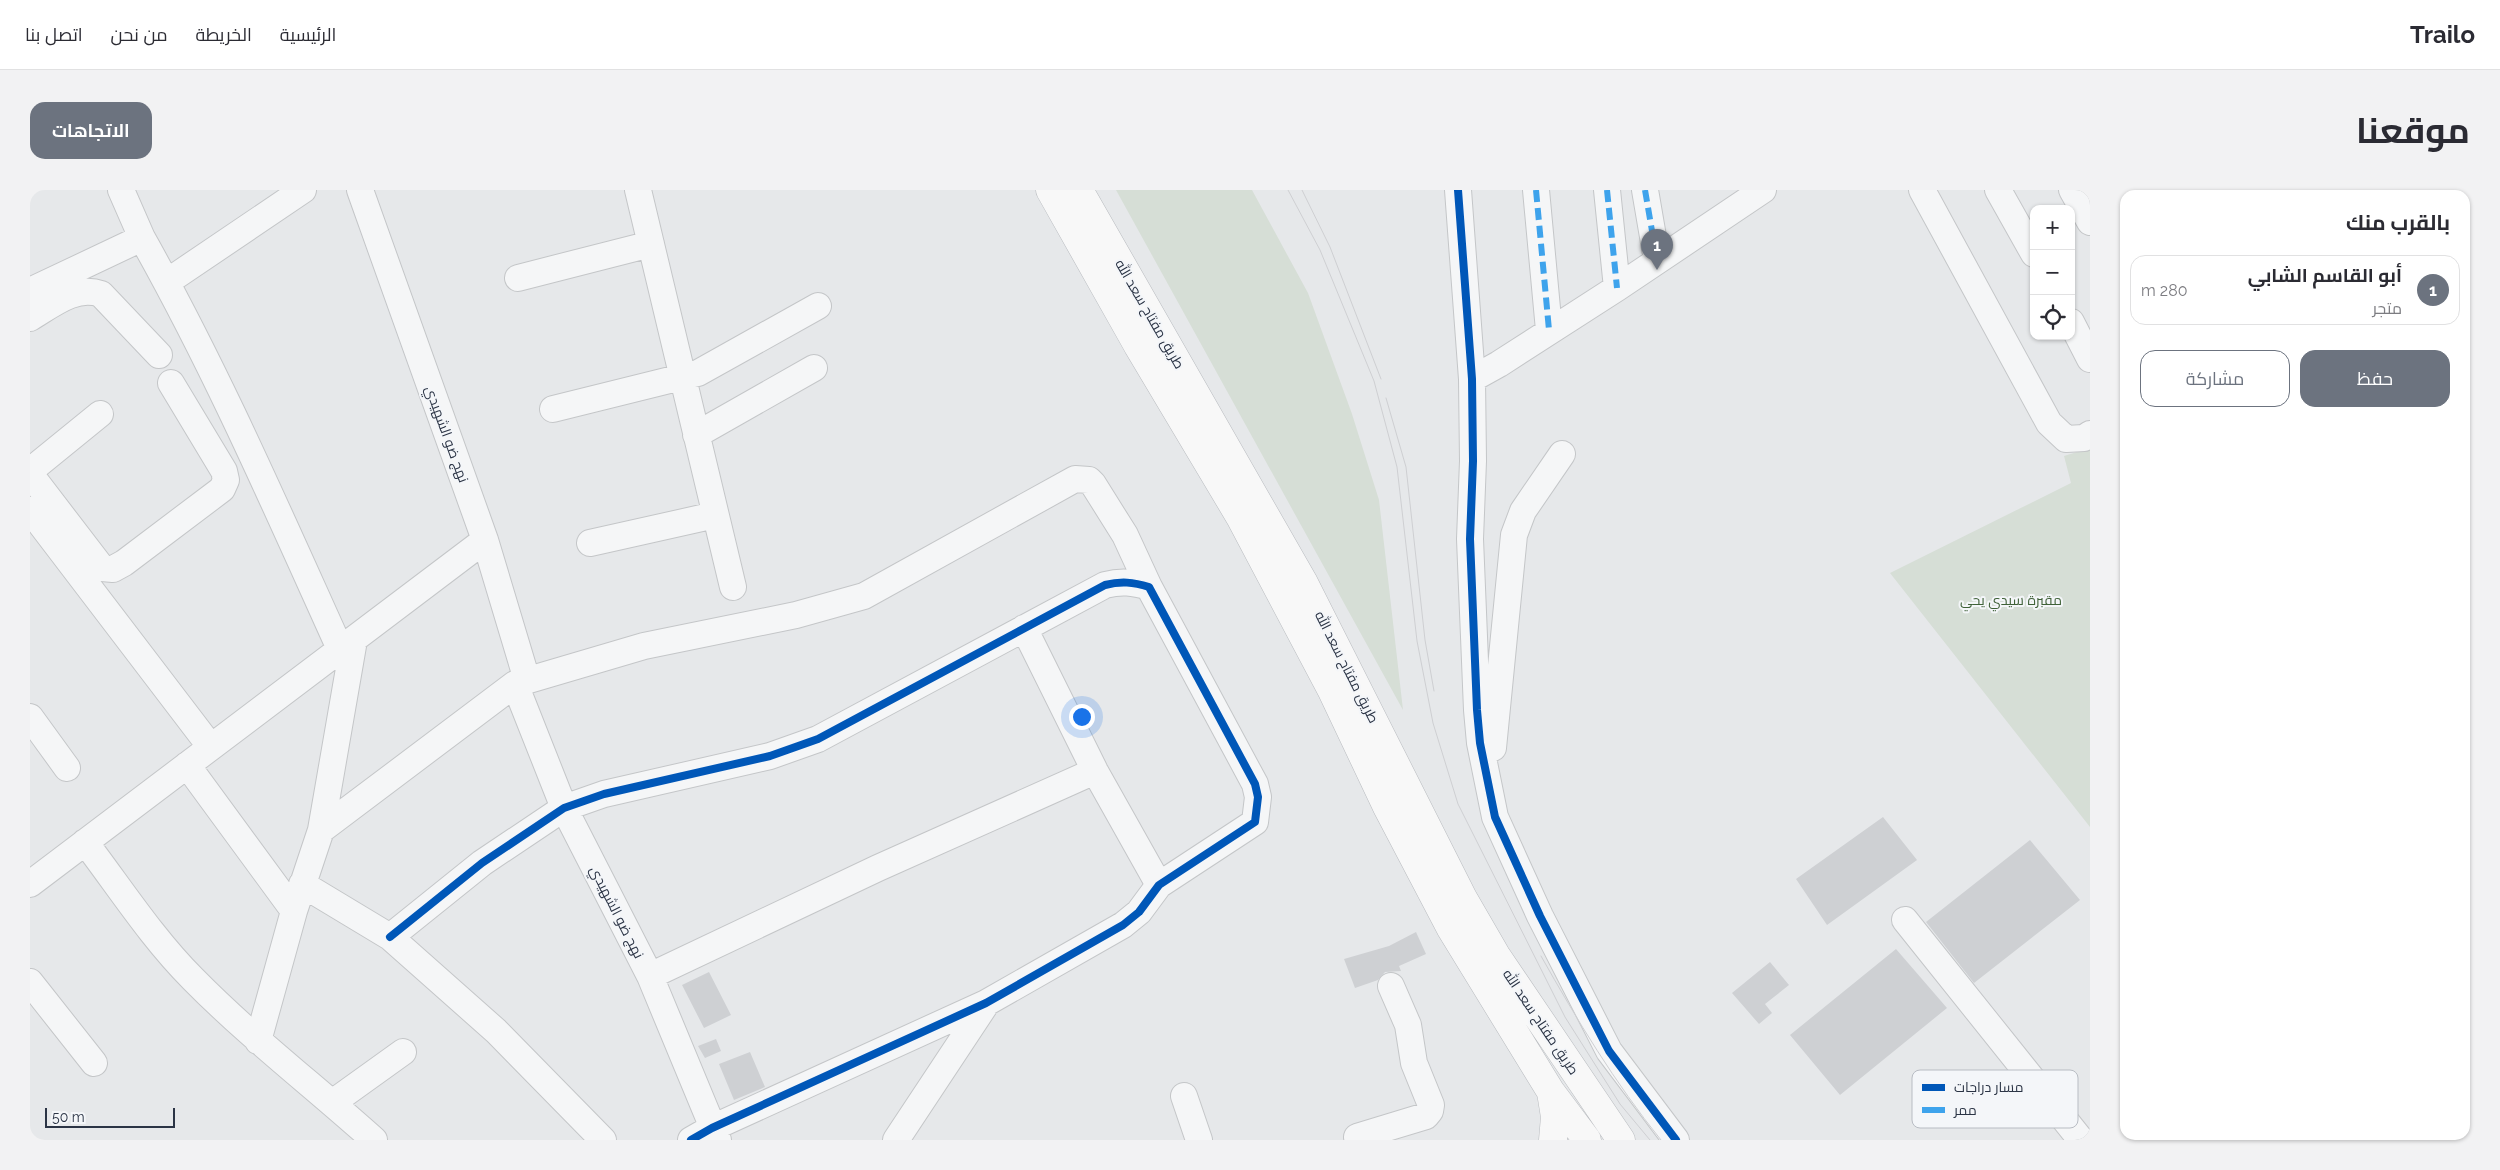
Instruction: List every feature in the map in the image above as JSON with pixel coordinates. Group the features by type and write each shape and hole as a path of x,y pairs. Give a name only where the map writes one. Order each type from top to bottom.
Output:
{"highway":[{"name":"طريق مفتاح سعد الله","path":"1050,190 1138,346 1240,518 1332,691 1387,807 1450,929 1551,1092 1587,1140"},
{"name":"طريق مفتاح سعد الله","path":"1080,190 1304,583 1468,906 1496,955 1621,1140"},
{"path":"1551,1092 1555,1117 1553,1140"}],"street":[{"path":"121,190 142,238 167,282 222,390 347,645 321,830 302,884 258,1041"},
{"path":"167,282 303,190"},
{"name":"نهج ضو الشهيدي","path":"360,190 485,540 521,682 564,808 650,976 707,1136"},
{"path":"638,190 733,587"},
{"path":"1458,190 1472,379 1470,539 1474,667 1479,735 1489,792 1495,817 1511,854 1573,984 1609,1051 1676,1140"},
{"path":"1536,190 1549,330"},
{"path":"1607,190 1617,288"},
{"path":"1645,190 1657,260"},
{"path":"1922,190 2049,423 2066,439 2084,438 2090,434"},
{"path":"1998,190 2032,250"},
{"path":"2072,190 2090,222"},
{"path":"1472,379 1499,364 1549,330 1617,288 1759,191"},
{"path":"30,291 142,238"},
{"path":"518,278 651,244"},
{"path":"30,318 76,292 90,291 101,294 159,355"},
{"path":"554,409 698,373 818,306"},
{"path":"696,435 814,368"},
{"path":"100,414 30,473 102,568 113,569 124,563 222,489 226,480 224,472 171,384"},
{"path":"1489,792 1514,534 1531,498 1562,454"},
{"path":"321,830 521,682 644,646 796,615 864,596 1075,479 1089,480 1125,535 1149,587 1255,784 1258,797 1255,822 1159,885 1139,912 1124,925 986,1003 707,1136"},
{"path":"30,510 210,746"},
{"path":"590,543 715,515"},
{"path":"30,884 210,746 485,540"},
{"path":"390,937 482,863 564,808 604,794 799,747 900,696 1105,585 1119,582 1134,582 1149,587"},
{"path":"1024,628 1095,771 1159,885"},
{"path":"30,717 67,768"},
{"path":"186,765 294,911"},
{"path":"650,976 878,868 1095,771"},
{"path":"85,842 192,979 258,1041 332,1102 374,1140"},
{"path":"302,884 390,937 496,1031 603,1140"},
{"path":"1905,920 2025,1070"},
{"path":"30,982 94,1064"},
{"path":"1354,1139 1426,1116 1430,1111 1430,1105 1414,1063 1408,1025 1391,986"},
{"path":"896,1140 986,1003"},
{"path":"332,1102 403,1052"},
{"path":"1184,1096 1200,1140"},
{"path":"2071,1128 2081,1140"}],"green space":[{"path":"1116,190 1252,190 1308,293 1352,414 1379,500 1403,710"},
{"name":"مقبرة سيدي يحي","path":"2090,448 2090,827 1890,573 2071,483 2064,456"}],"building":[{"path":"1883,817 1917,860 1827,925 1796,879"},
{"path":"2030,840 2080,900 1974,983 1926,922"},
{"path":"1416,932 1426,954 1399,966 1401,971 1385,972 1378,980 1355,988 1344,959 1389,946"},
{"path":"1896,949 1947,1008 1840,1095 1790,1035"},
{"path":"1770,962 1789,985 1765,1004 1772,1013 1759,1024 1732,993"},
{"path":"709,972 731,1015 704,1028 682,985"},
{"path":"716,1039 721,1051 705,1058 698,1046"},
{"path":"750,1052 765,1087 734,1100 719,1064"}],"tram line":[{"path":"1288,190 1320,250 1374,381 1397,467 1417,641 1433,723 1458,804 1565,1017 1620,1104 1650,1140"},
{"path":"1302,190 1330,247 1381,379"},
{"path":"1386,398 1406,467 1425,640 1434,691"},
{"path":"1541,956 1597,1051 1661,1140"}],"marked path":[{"path":"1536,190 1549,330"},
{"path":"1607,190 1617,288"},
{"path":"1645,190 1657,260"}],"cycle path":[{"path":"1458,190 1472,379 1473,461 1470,539 1477,710 1480,743 1495,817 1540,916 1609,1051 1676,1140"},
{"path":"390,937 482,863 564,808 604,794 770,756 818,739 1105,585 1127,583 1149,587 1255,784 1258,797 1255,822 1159,885 1139,912 1123,925 986,1003 712,1128 691,1140"}],"place":[{"name":"أبو القاسم الشابي","path":"1657,270"}]}
